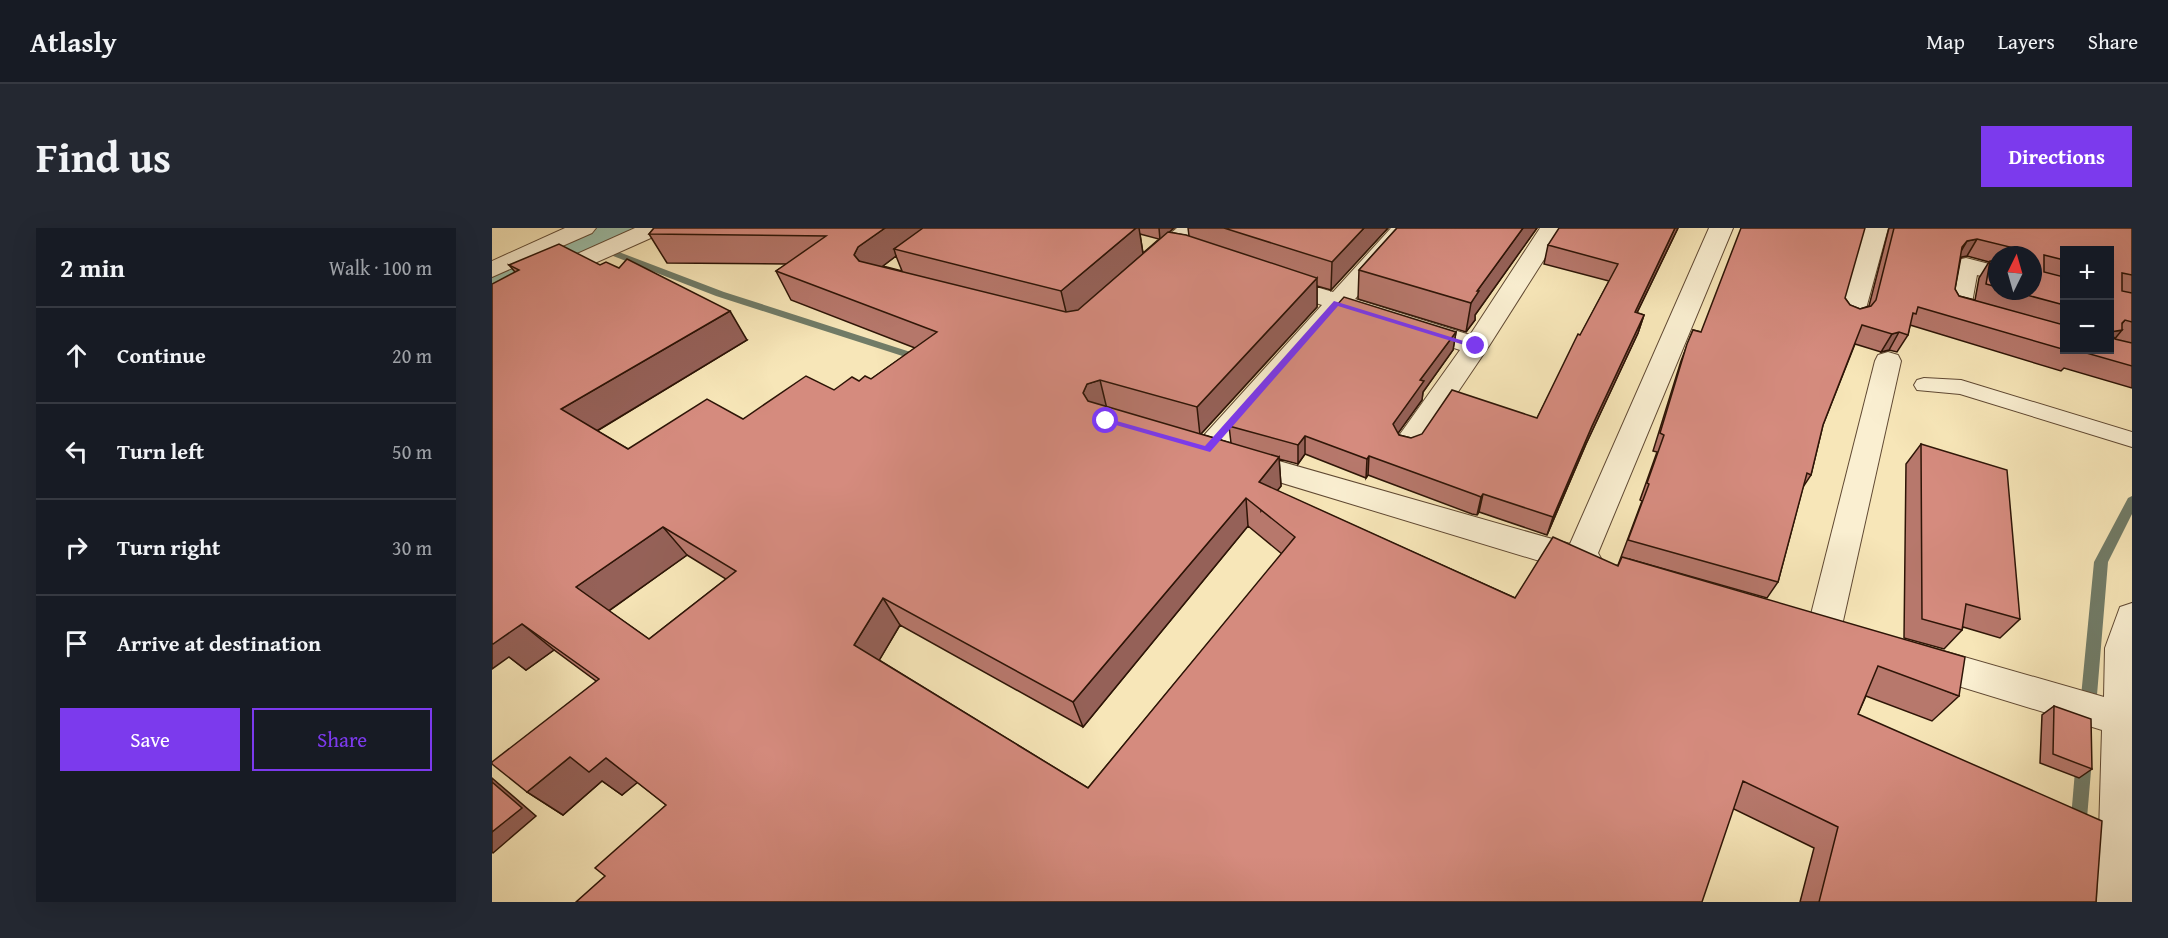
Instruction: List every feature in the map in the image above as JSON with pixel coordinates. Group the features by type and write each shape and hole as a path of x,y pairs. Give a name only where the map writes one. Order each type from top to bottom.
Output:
{"street":[{"path":"492,270 584,228"},
{"path":"492,301 654,228"},
{"path":"1132,280 1191,228"},
{"path":"1404,228 1203,446 1612,570"},
{"path":"1408,444 1476,346 1552,228"},
{"path":"1579,560 1721,228"},
{"path":"1851,316 1876,228"},
{"path":"1133,242 1194,254"},
{"path":"1988,271 1966,265 1959,307 2060,335"},
{"path":"1249,273 1476,346"},
{"path":"1824,630 1888,361"},
{"path":"2118,902 2123,648 2132,617"},
{"path":"1790,621 1858,641"},
{"path":"1892,651 2121,719"}],"lane":[{"path":"1924,385 1961,387 2132,440"}],"building":[{"path":"654,228 885,228 858,247 854,255 859,261 1066,312 1078,310 1168,232 1186,235 1317,278 1197,407 1100,380 1087,384 1083,393 1088,401 1279,457 1259,482 1515,598 1553,537 1618,566 1622,557 1965,657 1959,696 1878,666 1858,714 2102,821 2096,902 1819,902 1838,827 1743,781 1702,902 576,902 605,876 595,868 666,805 606,758 589,772 570,757 527,792 492,764 599,679 522,624 492,643 492,284 519,270 509,265 559,244 600,265 606,262 619,268 627,259 730,311 561,409 628,449 707,399 743,419 806,376 834,390 852,377 859,381 865,376 871,379 937,332 776,271 826,236 649,234","holes":["1246,498 1295,537 1088,788 854,645 883,598 1073,702","663,527 736,571 649,639 576,587"]},
{"path":"923,228 1136,228 1061,291 894,249"},
{"path":"1224,228 1364,228 1332,262"},
{"path":"1397,228 1523,228 1477,291 1479,291 1471,303 1359,270"},
{"path":"1559,228 1675,228 1635,312 1644,315 1592,426 1553,517 1483,494 1481,497 1369,456 1367,459 1305,436 1298,445 1229,426 1344,297 1456,332 1420,380 1424,381 1393,424 1399,435 1411,438 1422,434 1452,390 1537,418 1578,334 1580,335 1618,264 1548,245"},
{"path":"1741,228 1865,228 1845,298 1850,305 1860,309 1871,306 1876,300 1894,228 2132,228 2132,275 2122,273 2122,291 2132,293 2132,322 2125,320 2122,323 2122,330 2114,331 2114,246 2060,246 2060,259 2044,255 2044,272 2060,276 2060,304 2042,299 2042,246 2006,246 1977,239 1967,241 1962,247 1955,289 1959,296 2060,324 2060,349 1918,307 1916,314 1913,313 1908,335 1899,332 1892,334 1862,325 1823,425 1811,475 1807,473 1778,582 1628,540 1649,484 1647,483 1664,435 1660,433 1693,330 1701,332"},
{"path":"2114,338 2132,343 2132,366 2090,354 2114,354"},
{"path":"1921,444 2007,470 2020,619 1966,604 1962,630 1922,619"},
{"path":"2054,706 2091,719 2092,769 2053,754"},
{"path":"492,782 522,808 492,832"}],"waterway":[{"path":"492,284 617,228"},
{"path":"603,233 605,238"},
{"path":"611,252 720,294 922,359"},
{"path":"2088,707 2101,562 2132,501"},
{"path":"2078,830 2084,759"}],"route":[{"path":"1106,421 1207,450 1337,303 1476,346"}]}
